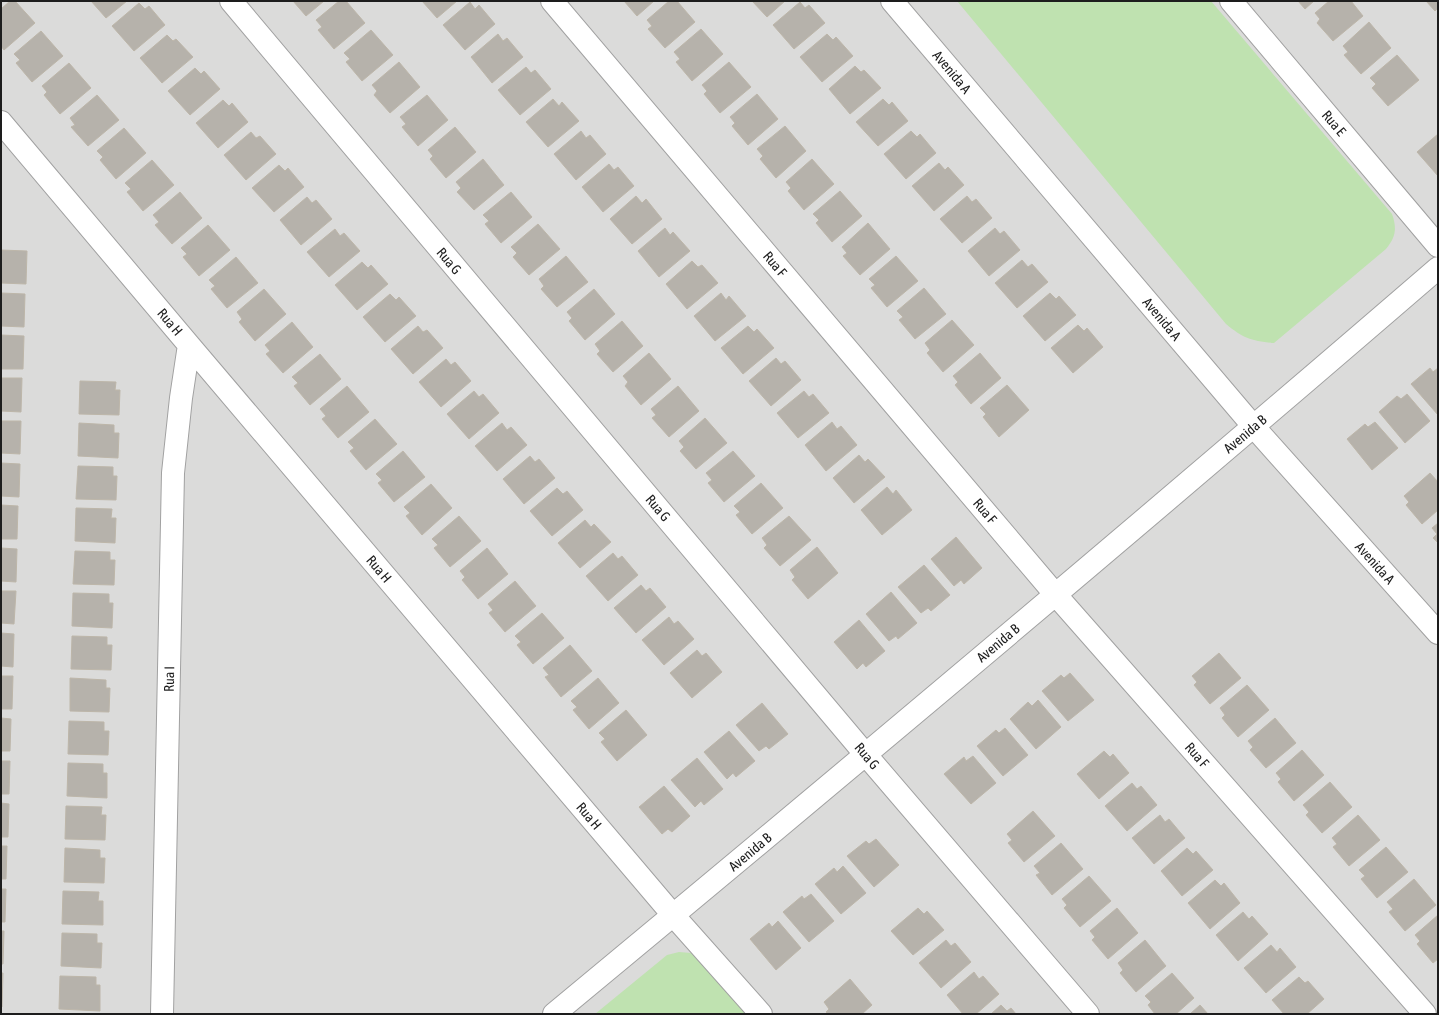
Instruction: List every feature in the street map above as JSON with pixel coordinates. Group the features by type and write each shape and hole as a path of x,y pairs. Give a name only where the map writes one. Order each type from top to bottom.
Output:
{"street":[{"name":"Rua G","path":"231,1 866,755 1088,1014"},
{"name":"Rua F","path":"552,1 1056,594 1425,1014"},
{"name":"Avenida A","path":"892,1 1254,427 1438,633"},
{"name":"Rua E","path":"1231,1 1438,246"},
{"name":"Rua H","path":"1,122 189,346 673,915 761,1014"},
{"name":"Avenida B","path":"554,1014 866,755 1254,427 1438,268"},
{"name":"Rua I","path":"162,1014 173,473 181,398 189,346"}],"shaded area":[{"path":"1,1 1438,1 1438,1014 1,1014"}],"green space":[{"path":"957,1 1211,1 1392,214 1395,224 1395,232 1392,240 1386,249 1274,343 1253,340 1237,333 1226,324"},
{"path":"679,952 691,953 703,959 749,1014 595,1014 667,955"}],"building":[{"path":"10,1 15,1 35,23 4,50 1,46 1,9"},
{"path":"91,1 127,1 106,18"},
{"path":"293,1 324,1 306,16"},
{"path":"339,1 346,1 365,23 334,49 318,30 322,27 316,20"},
{"path":"422,1 457,1 437,18"},
{"path":"624,1 654,1 637,16"},
{"path":"669,1 677,1 695,22 665,48 648,29 652,26 647,20"},
{"path":"752,1 785,1 767,17"},
{"path":"1298,1 1314,1 1305,9"},
{"path":"1329,1 1351,1 1363,16 1333,41 1317,23 1320,19 1315,13"},
{"path":"1426,1 1438,1 1438,8 1435,11"},
{"path":"470,2 475,9 479,5 495,24 465,50 443,25"},
{"path":"800,2 805,8 809,5 825,23 794,49 773,25"},
{"path":"139,3 145,9 149,6 165,25 134,51 112,26"},
{"path":"1369,22 1391,48 1361,74 1344,55 1348,52 1343,46"},
{"path":"701,29 723,54 692,81 676,62 680,59 674,52"},
{"path":"371,30 393,55 362,81 346,62 350,59 344,53"},
{"path":"41,31 63,56 32,82 16,63 20,60 14,54"},
{"path":"498,34 503,41 507,38 523,57 492,83 471,57"},
{"path":"827,34 833,40 836,37 853,56 822,82 800,57"},
{"path":"167,35 173,41 176,39 193,57 162,83 140,58"},
{"path":"1397,55 1419,80 1388,106 1372,88 1376,84 1370,78"},
{"path":"399,62 420,87 390,113 374,95 377,91 372,85"},
{"path":"729,62 751,87 720,113 704,94 707,91 702,85"},
{"path":"69,63 91,88 60,114 44,95 47,92 42,86"},
{"path":"855,66 861,72 864,70 881,88 850,114 829,89"},
{"path":"526,67 531,73 535,70 551,89 520,115 498,90"},
{"path":"195,68 201,74 204,71 220,89 190,115 168,91"},
{"path":"757,94 778,119 748,145 732,126 735,123 730,117"},
{"path":"97,95 119,120 88,146 71,127 75,125 70,118"},
{"path":"427,95 448,120 418,146 402,127 406,124 400,117"},
{"path":"553,99 559,106 562,102 579,121 548,147 526,122"},
{"path":"883,99 889,105 892,102 908,121 878,146 856,122"},
{"path":"223,100 229,106 232,103 248,122 218,148 196,123"},
{"path":"785,126 806,151 776,178 760,159 763,156 757,149"},
{"path":"455,127 476,152 446,178 430,159 433,156 428,150"},
{"path":"124,128 146,153 116,179 100,160 103,157 97,151"},
{"path":"581,131 586,138 590,135 606,154 576,180 554,154"},
{"path":"911,131 917,137 920,134 936,153 906,179 884,154"},
{"path":"251,132 256,138 260,136 276,154 246,180 224,155"},
{"path":"1438,134 1438,176 1417,152"},
{"path":"483,159 504,185 474,210 457,192 461,188 456,182"},
{"path":"812,159 834,184 804,210 788,191 791,188 786,182"},
{"path":"152,160 174,185 143,211 127,192 131,189 125,183"},
{"path":"939,163 945,170 948,167 964,185 934,211 912,186"},
{"path":"609,164 614,170 618,167 634,186 603,212 582,187"},
{"path":"279,165 285,171 288,168 304,187 274,212 252,188"},
{"path":"840,191 862,216 832,242 816,223 819,220 813,214"},
{"path":"180,192 202,218 172,244 155,225 159,222 153,215"},
{"path":"511,192 532,217 501,243 485,224 489,221 483,215"},
{"path":"636,196 642,203 646,199 662,219 632,244 610,219"},
{"path":"967,196 972,202 976,199 992,218 962,243 940,219"},
{"path":"307,197 312,203 316,200 332,219 301,245 280,220"},
{"path":"868,223 890,249 860,275 843,256 847,253 842,247"},
{"path":"538,224 560,249 529,275 513,257 517,253 511,247"},
{"path":"208,225 230,250 199,276 183,257 187,254 181,248"},
{"path":"665,228 670,235 673,232 690,251 659,277 638,251"},
{"path":"995,228 1000,234 1004,231 1020,250 989,276 968,251"},
{"path":"335,229 340,236 344,233 360,251 329,277 307,252"},
{"path":"1,250 27,251 26,284 1,283"},
{"path":"566,256 588,282 557,307 541,289 544,286 539,279"},
{"path":"896,256 918,281 887,307 871,288 875,285 869,279"},
{"path":"236,257 258,283 227,308 211,289 215,286 209,280"},
{"path":"1022,260 1028,267 1032,264 1048,282 1017,308 995,283"},
{"path":"692,261 698,267 702,265 718,283 687,309 666,284"},
{"path":"362,262 368,268 371,265 388,284 357,310 335,285"},
{"path":"924,288 946,314 915,339 899,320 903,317 897,311"},
{"path":"264,289 286,314 255,341 239,322 242,319 237,312"},
{"path":"594,289 615,314 585,340 569,321 572,318 567,312"},
{"path":"1,293 25,294 24,327 1,326"},
{"path":"721,293 726,300 729,296 746,316 715,341 694,316"},
{"path":"1050,293 1056,299 1059,296 1076,315 1045,341 1023,316"},
{"path":"390,294 396,300 399,297 416,316 385,342 363,317"},
{"path":"952,320 974,345 943,372 927,353 930,350 925,343"},
{"path":"622,321 643,346 613,372 597,354 600,351 595,344"},
{"path":"292,322 313,347 283,373 266,354 270,351 265,345"},
{"path":"1078,325 1084,331 1087,328 1103,347 1073,373 1051,348"},
{"path":"418,326 423,332 427,330 443,348 413,374 391,349"},
{"path":"748,326 754,332 757,329 774,348 743,374 721,348"},
{"path":"1,335 24,336 23,369 1,369"},
{"path":"649,353 671,379 641,405 625,386 628,382 623,376"},
{"path":"980,353 1001,378 971,404 955,385 958,382 953,376"},
{"path":"320,354 341,379 310,405 294,386 298,383 292,377"},
{"path":"776,358 781,364 785,361 801,380 771,406 749,381"},
{"path":"446,359 451,365 455,362 471,381 441,407 419,382"},
{"path":"1430,368 1433,372 1438,368 1438,415 1411,384"},
{"path":"1,378 22,378 21,412 1,411"},
{"path":"80,381 116,382 115,390 120,390 119,415 79,414"},
{"path":"1007,385 1029,410 999,437 983,417 986,414 980,408"},
{"path":"347,386 369,412 338,438 322,419 326,416 320,409"},
{"path":"678,386 699,411 669,437 652,418 656,415 651,409"},
{"path":"474,391 479,397 483,394 499,413 469,439 447,414"},
{"path":"804,391 809,397 813,394 829,413 798,438 777,413"},
{"path":"1407,394 1430,421 1405,443 1379,412 1397,396 1401,399"},
{"path":"705,418 727,443 696,469 680,451 684,447 679,441"},
{"path":"375,419 397,444 366,470 350,451 354,448 348,442"},
{"path":"1,421 21,421 20,454 1,453"},
{"path":"832,422 837,429 841,426 857,445 826,471 805,445"},
{"path":"1375,422 1398,448 1372,470 1347,439 1365,424 1368,427"},
{"path":"79,423 114,425 114,433 119,433 118,458 78,456"},
{"path":"502,423 507,430 511,427 527,445 497,471 475,446"},
{"path":"403,451 425,477 394,502 378,483 382,480 376,474"},
{"path":"733,451 755,476 724,502 708,483 712,480 706,473"},
{"path":"859,455 865,462 868,459 885,477 854,503 833,478"},
{"path":"530,456 535,462 539,459 555,478 524,504 503,479"},
{"path":"1,463 20,464 19,497 1,496"},
{"path":"78,466 113,467 113,476 117,476 116,500 76,499"},
{"path":"1430,473 1438,482 1438,510 1422,524 1406,505 1409,502 1404,496"},
{"path":"761,483 783,508 752,534 736,515 740,512 734,506"},
{"path":"431,484 452,508 422,535 406,516 410,513 404,507"},
{"path":"887,487 893,494 896,490 912,510 882,535 861,510"},
{"path":"557,488 563,494 567,491 583,510 552,536 530,511"},
{"path":"1,505 18,506 17,539 1,539"},
{"path":"76,508 112,509 111,518 116,518 115,543 75,541"},
{"path":"459,516 481,541 450,567 434,548 438,545 432,539"},
{"path":"789,516 811,540 780,566 764,548 767,545 762,538"},
{"path":"585,520 591,527 594,524 611,542 580,568 558,543"},
{"path":"1438,523 1438,543 1433,538 1437,534 1432,528"},
{"path":"956,537 982,568 964,584 961,580 954,586 931,559"},
{"path":"817,547 838,573 808,599 792,580 795,577 790,570"},
{"path":"1,548 17,549 16,582 1,581"},
{"path":"487,548 508,574 478,599 462,580 465,577 460,571"},
{"path":"75,551 110,552 110,560 115,560 114,585 73,584"},
{"path":"613,553 618,559 622,556 638,575 608,601 586,576"},
{"path":"924,565 950,595 931,611 928,608 921,613 898,587"},
{"path":"515,581 536,606 505,632 489,613 493,610 488,604"},
{"path":"641,585 646,591 650,588 666,607 636,633 614,608"},
{"path":"1,591 16,591 14,624 1,623"},
{"path":"891,592 917,623 898,639 896,636 889,641 866,614"},
{"path":"73,593 109,594 109,603 113,603 112,628 72,626"},
{"path":"542,613 564,638 533,664 517,645 521,642 515,636"},
{"path":"669,617 674,624 678,621 694,639 664,665 642,640"},
{"path":"859,620 885,651 866,667 863,663 857,669 834,642"},
{"path":"1,633 14,634 13,667 1,666"},
{"path":"72,636 107,637 107,645 112,645 111,670 71,669"},
{"path":"570,645 592,671 561,697 545,677 549,675 543,668"},
{"path":"697,650 702,656 706,653 722,672 692,698 670,673"},
{"path":"1219,653 1241,678 1210,704 1194,685 1197,682 1192,676"},
{"path":"1070,673 1094,700 1068,721 1042,691 1061,675 1064,678"},
{"path":"1,676 13,676 12,709 1,709"},
{"path":"70,678 106,680 106,688 110,688 109,712 70,711"},
{"path":"598,678 619,703 589,729 573,710 577,707 571,701"},
{"path":"1247,685 1269,710 1238,737 1222,718 1225,715 1220,708"},
{"path":"1038,700 1061,727 1036,749 1010,719 1028,702 1032,706"},
{"path":"762,703 788,734 769,749 766,746 759,751 736,725"},
{"path":"626,710 647,735 617,761 601,742 605,739 599,733"},
{"path":"1,718 11,719 10,751 1,751"},
{"path":"1275,718 1296,743 1266,768 1250,750 1253,747 1248,741"},
{"path":"69,721 104,722 104,731 109,731 108,755 68,754"},
{"path":"1005,728 1028,755 1003,776 977,746 996,730 999,733"},
{"path":"729,731 755,761 736,777 733,773 727,779 704,752"},
{"path":"1302,750 1324,775 1294,801 1278,782 1281,779 1276,773"},
{"path":"1104,751 1110,757 1113,754 1129,773 1099,799 1077,774"},
{"path":"973,756 996,783 971,804 944,774 964,757 966,761"},
{"path":"697,758 723,789 704,805 701,801 695,807 671,780"},
{"path":"1,761 10,761 9,794 1,794"},
{"path":"68,763 103,764 103,773 107,773 107,798 67,796"},
{"path":"1330,782 1352,807 1322,833 1306,815 1309,812 1303,805"},
{"path":"1132,783 1137,789 1141,786 1157,805 1127,831 1105,806"},
{"path":"664,786 690,816 672,832 668,829 662,834 639,807"},
{"path":"1,803 9,804 8,837 1,837"},
{"path":"66,806 102,807 101,815 106,815 105,840 65,839"},
{"path":"1033,811 1055,836 1024,862 1008,843 1012,840 1007,834"},
{"path":"1160,815 1165,822 1169,819 1185,838 1154,864 1132,838"},
{"path":"1358,815 1380,840 1349,866 1333,847 1337,844 1332,838"},
{"path":"876,839 899,865 874,887 847,856 866,841 869,844"},
{"path":"1061,843 1083,869 1052,895 1036,875 1040,873 1034,866"},
{"path":"1,846 7,846 6,879 1,879"},
{"path":"1386,847 1408,872 1377,898 1361,879 1365,876 1359,870"},
{"path":"65,848 100,850 100,858 105,858 104,883 64,882"},
{"path":"1187,848 1193,854 1196,851 1213,870 1182,896 1161,871"},
{"path":"843,866 866,893 841,914 815,884 834,868 837,872"},
{"path":"1089,876 1111,901 1080,927 1064,908 1067,905 1062,899"},
{"path":"1414,879 1436,905 1405,931 1389,912 1393,909 1387,902"},
{"path":"1215,880 1221,886 1224,883 1240,903 1210,929 1188,903"},
{"path":"1,889 6,889 5,922 1,922"},
{"path":"63,891 99,892 98,901 103,901 103,925 62,924"},
{"path":"811,894 834,921 809,942 783,912 802,896 804,899"},
{"path":"918,908 924,914 927,911 944,930 913,955 891,931"},
{"path":"1117,908 1138,933 1108,959 1092,940 1095,937 1090,931"},
{"path":"1243,912 1249,919 1252,916 1268,934 1238,961 1216,935"},
{"path":"1438,915 1438,959 1433,963 1417,944 1420,941 1415,935"},
{"path":"778,921 801,948 776,970 750,939 769,923 772,927"},
{"path":"1,931 4,931 3,964 1,964"},
{"path":"62,933 97,934 97,943 102,943 101,968 61,966"},
{"path":"946,940 951,946 955,943 971,962 941,988 919,963"},
{"path":"1145,940 1166,966 1136,992 1120,973 1123,970 1118,963"},
{"path":"1271,945 1277,952 1280,948 1296,967 1266,993 1244,968"},
{"path":"974,972 979,979 983,976 999,994 976,1014 963,1014 947,995"},
{"path":"1,973 3,973 2,1007 1,1007"},
{"path":"1172,973 1194,998 1176,1014 1155,1014 1148,1005 1151,1002 1145,996"},
{"path":"60,976 96,977 96,985 100,985 100,1011 59,1009"},
{"path":"1299,977 1305,983 1308,981 1324,999 1307,1014 1284,1014 1272,1000"},
{"path":"850,979 872,1005 862,1014 828,1014 826,1012 829,1009 824,1002"},
{"path":"1001,1005 1007,1011 1011,1008 1016,1014 991,1014"},
{"path":"1200,1005 1208,1014 1190,1014"}]}
